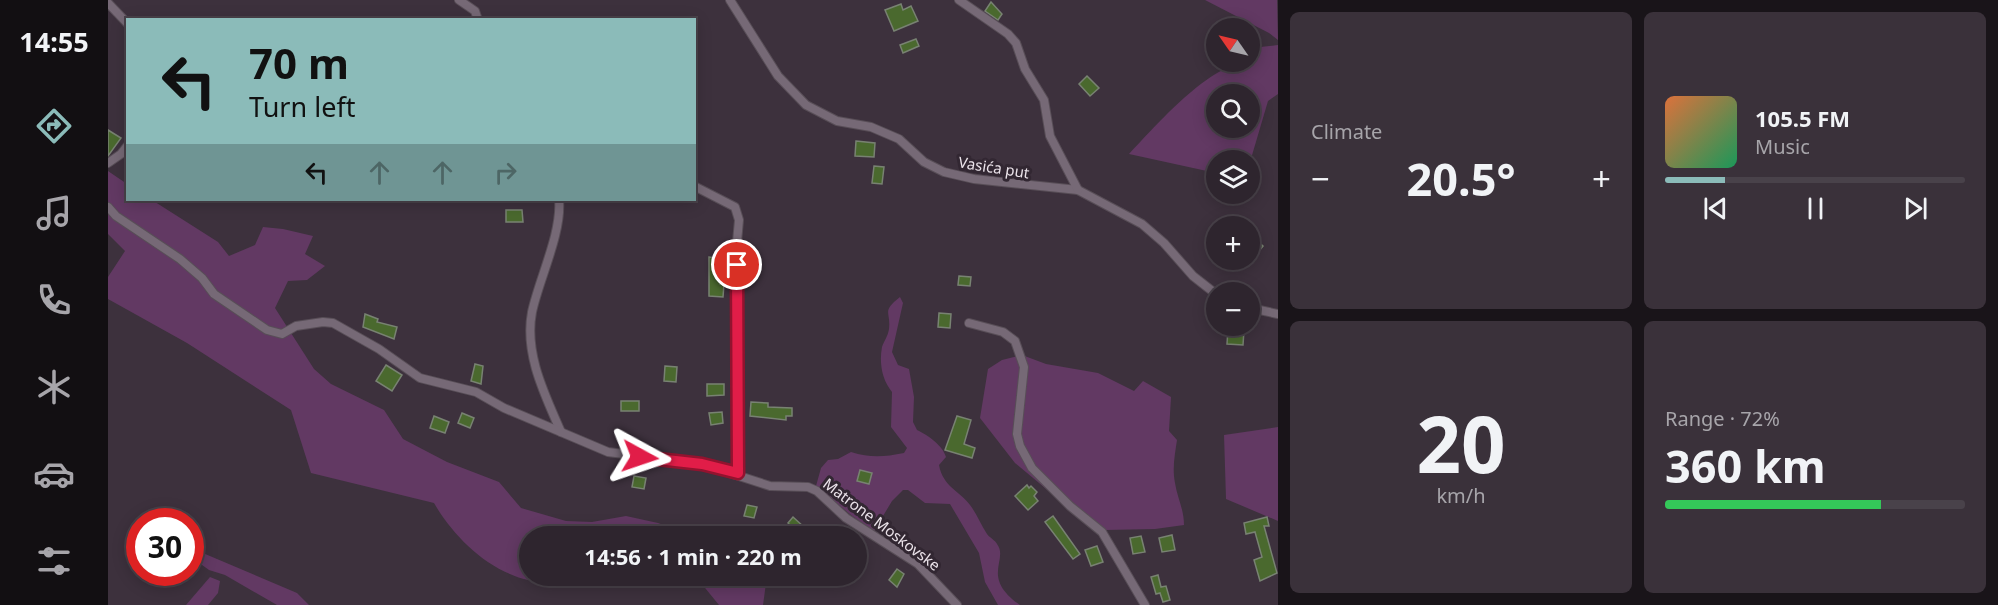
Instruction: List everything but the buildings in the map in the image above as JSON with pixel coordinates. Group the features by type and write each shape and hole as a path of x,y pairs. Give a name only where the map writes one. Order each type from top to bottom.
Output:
{"street":[{"path":"459,0 476,11 478,18"},
{"name":"Vasića put","path":"730,0 778,76 806,105 837,120 872,127 898,139 924,162 944,172 974,179 1078,190 1142,224 1164,243 1192,276 1206,286"},
{"path":"959,0 1008,34 1016,43 1025,69 1044,100 1050,136 1078,190"},
{"path":"108,3 126,22"},
{"path":"108,163 122,154 126,148"},
{"path":"696,187 735,207 739,220 737,242 738,473"},
{"path":"559,201 550,252 532,312 530,330 539,381 561,432"},
{"name":"Matrone Moskovske","path":"108,207 116,216 180,259 202,278 214,294 267,330 282,334 296,326 323,322 333,323 379,349 420,378 476,393 504,408 621,456 702,464 738,473 770,486 799,485 817,491 846,518 918,564 957,605"},
{"path":"1260,310 1278,314"},
{"path":"969,323 1003,332 1015,341 1024,367 1017,434 1020,446 1032,468 1070,506 1101,532 1145,605"}],"shaded area":[{"path":"1205,0 1277,0 1278,40 1260,28 1260,18 1240,18"},
{"path":"1278,45 1278,94 1268,101 1260,128 1260,84 1206,84 1206,138 1257,138 1254,150 1206,150 1206,171 1129,154 1169,113 1218,72 1260,72 1260,47"},
{"path":"108,171 126,183 126,201 154,201 218,242 229,256 255,245 263,227 313,236 305,254 325,266 307,280 288,281 275,308 314,369 331,384 384,410 403,439 447,462 499,482 521,508 566,521 592,522 626,516 666,526 519,526 519,578 496,567 478,554 461,539 434,503 311,473 291,410 187,343 108,299 108,277 125,251 108,234"},
{"path":"900,297 903,303 892,352 898,365 909,369 914,397 913,422 917,430 942,449 946,457 939,465 944,479 966,500 987,534 997,544 1000,550 998,578 1001,586 1020,605 998,605 985,582 979,553 950,504 925,503 908,490 903,490 892,501 874,531 816,486 821,468 828,460 838,459 851,452 871,456 904,453 907,448 891,427 892,392 882,371 882,347 889,329 888,312"},
{"path":"1022,355 1046,364 1098,373 1134,391 1143,381 1171,397 1169,431 1177,440 1174,477 1184,525 1155,529 1105,530 1065,497 1057,498 1015,463 980,418 988,369 1002,360"},
{"path":"1278,427 1278,521 1226,499 1224,435"},
{"path":"204,554 297,593 309,605 277,605 225,575 204,566"},
{"path":"210,577 220,581 218,593 208,605 186,605 204,586"},
{"path":"703,586 766,586 763,605 719,605"}],"route":[{"path":"640,457 702,464 738,473 737,265"}]}
